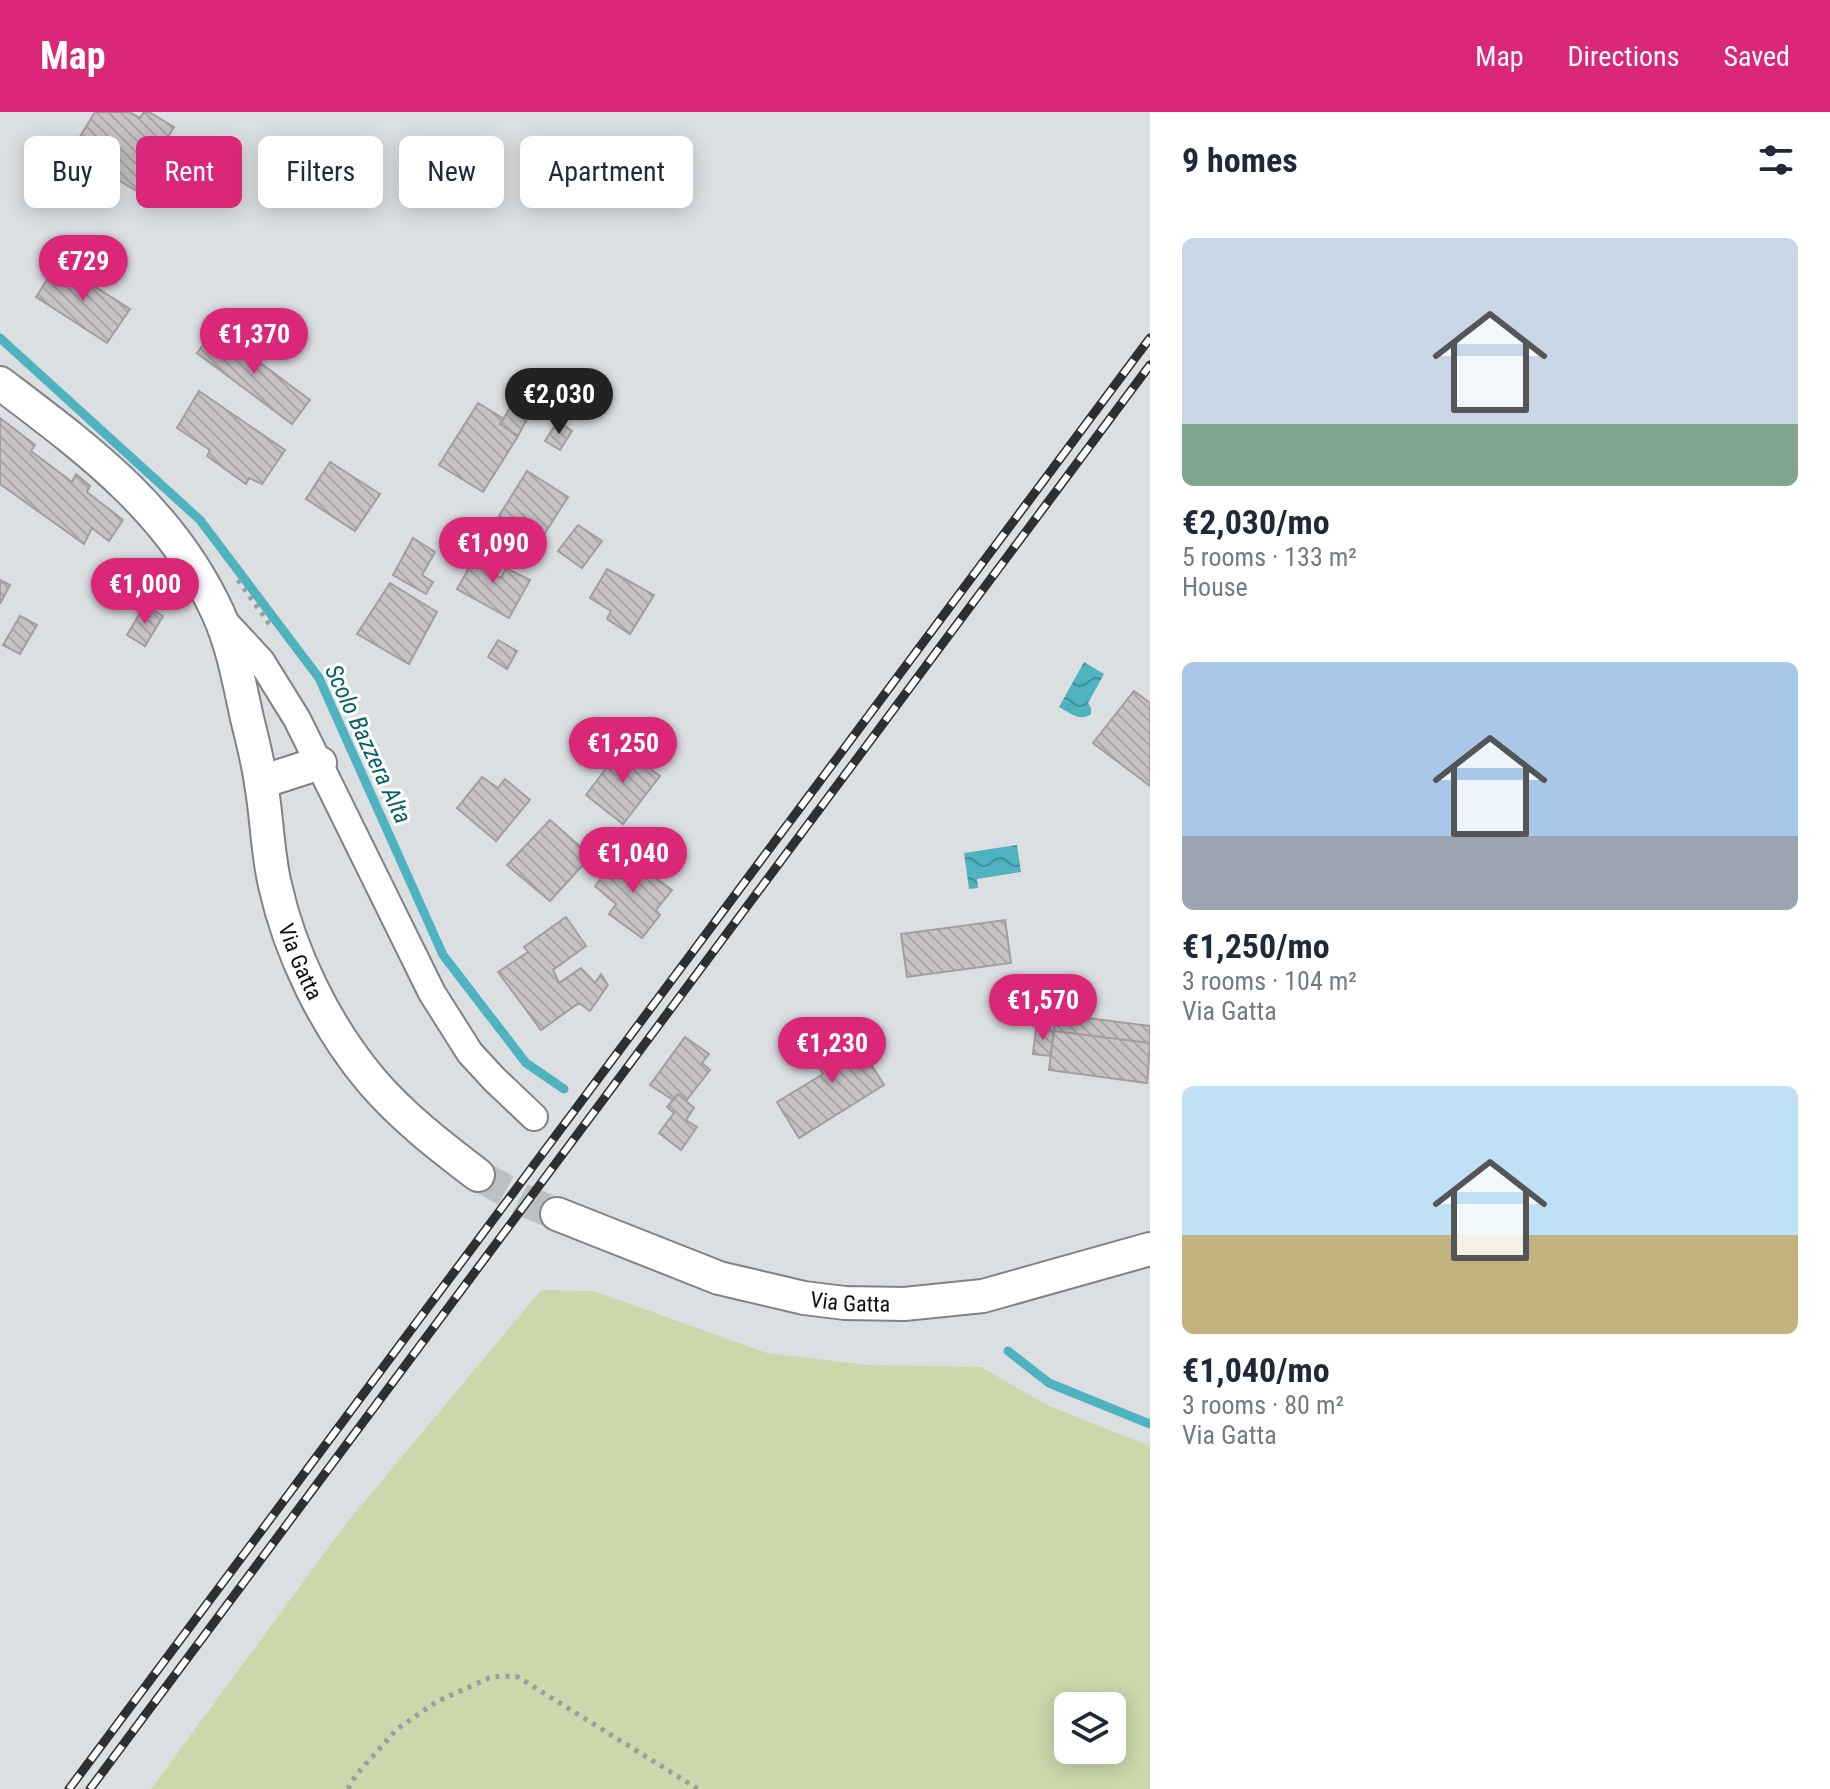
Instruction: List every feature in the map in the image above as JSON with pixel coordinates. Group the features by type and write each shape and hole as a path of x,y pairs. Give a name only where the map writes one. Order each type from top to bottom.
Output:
{"street":[{"name":"Via Gatta","path":"0,383 116,475 157,517 181,549 218,614 236,663 261,782 274,883 289,935 314,992 346,1047 371,1080 439,1145 478,1175"},
{"name":"Via Gatta","path":"218,614 261,661 297,719 432,993 470,1053 534,1117"},
{"path":"261,782 320,763"},
{"name":"Via Gatta","path":"557,1214 719,1278 804,1298 845,1303 904,1304 983,1296 1150,1249"}],"path":[{"path":"348,1789 356,1775 397,1729 436,1702 489,1678 501,1676 518,1677 698,1789"}],"green space":[{"path":"541,1290 594,1291 767,1353 867,1365 981,1367 1047,1405 1150,1446 1150,1789 151,1789 345,1525"}],"water":[{"path":"1084,662 1104,674 1088,703 1091,714 1083,717 1059,707"},
{"path":"1017,845 1021,872 977,879 978,888 969,889 964,853"}],"building":[{"path":"95,112 129,112 140,118 144,112 149,112 174,127 169,136 136,136 136,191 120,181 120,136 80,136"},
{"path":"58,263 130,309 107,343 36,297"},
{"path":"215,329 310,400 292,424 197,353"},
{"path":"199,391 285,450 262,484 249,478 246,484 207,456 210,450 177,428"},
{"path":"518,395 534,406 518,436 500,424"},
{"path":"478,403 504,419 500,424 518,436 483,492 439,465"},
{"path":"0,418 35,445 31,451 72,482 76,474 90,486 87,492 123,520 109,541 92,528 84,544 0,484"},
{"path":"558,421 572,431 560,450 545,441"},
{"path":"330,462 380,494 355,531 306,499"},
{"path":"527,471 568,497 540,541 499,516"},
{"path":"578,525 602,541 582,568 558,551"},
{"path":"413,538 435,552 422,575 433,582 426,594 393,575"},
{"path":"481,547 497,558 487,571 501,578 506,568 530,580 509,618 457,589"},
{"path":"607,569 654,595 630,634 607,619 611,611 590,598"},
{"path":"0,580 10,585 0,604"},
{"path":"390,583 437,612 409,664 357,634"},
{"path":"145,605 163,616 145,646 127,635"},
{"path":"20,616 37,625 20,654 3,645"},
{"path":"498,640 517,651 507,669 488,657"},
{"path":"1134,691 1150,703 1150,786 1093,743"},
{"path":"622,747 660,776 623,824 586,795"},
{"path":"482,777 498,788 505,779 530,800 496,841 457,808"},
{"path":"550,820 591,856 550,901 507,865"},
{"path":"621,853 672,890 656,910 660,915 642,938 609,914 616,904 595,886"},
{"path":"566,917 586,946 553,970 559,983 581,968 595,983 601,974 608,985 590,1011 579,1003 541,1030 498,972 528,952 524,947"},
{"path":"1005,920 1011,963 907,977 901,934"},
{"path":"1056,1014 1150,1026 1150,1043 1054,1031"},
{"path":"849,1029 884,1085 799,1138 777,1102 823,1074 810,1053"},
{"path":"1036,1029 1054,1031 1050,1056 1033,1054"},
{"path":"1054,1031 1150,1043 1147,1083 1049,1070"},
{"path":"685,1037 709,1054 702,1063 710,1070 686,1101 678,1094 673,1100 650,1085"},
{"path":"678,1094 694,1108 686,1120 697,1127 681,1150 659,1133 674,1113 667,1107"}],"waterway":[{"name":"Scolo Bazzera Alta","path":"0,338 200,520 319,678 443,955 526,1063 564,1089"},
{"name":"Scolo Bazzera Alta","path":"1008,1351 1049,1383 1150,1424"}],"tunnel":[{"path":"478,1175 527,1202 557,1214"}],"railway":[{"path":"69,1789 1150,338"},
{"path":"90,1789 1150,365"}]}
